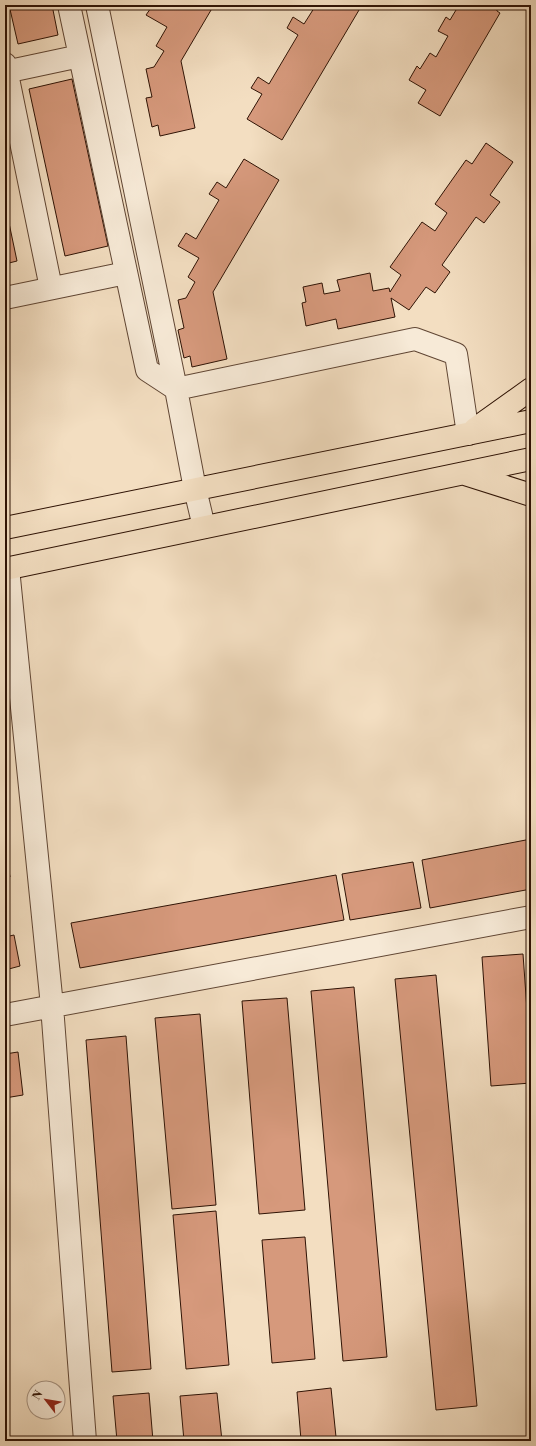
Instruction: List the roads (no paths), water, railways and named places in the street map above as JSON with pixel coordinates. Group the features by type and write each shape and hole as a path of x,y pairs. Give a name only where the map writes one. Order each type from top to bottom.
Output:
{"main road":[{"path":"468,434 531,389"},
{"path":"5,528 531,421"},
{"path":"7,568 531,460"},
{"path":"464,473 531,495"}],"street":[{"path":"69,5 147,370 176,389 416,339 456,354 468,434"},
{"path":"97,5 204,527"},
{"path":"51,288 6,69 80,56"},
{"path":"5,298 126,273"},
{"path":"7,568 52,1006 85,1441"},
{"path":"5,1015 531,917"}]}
